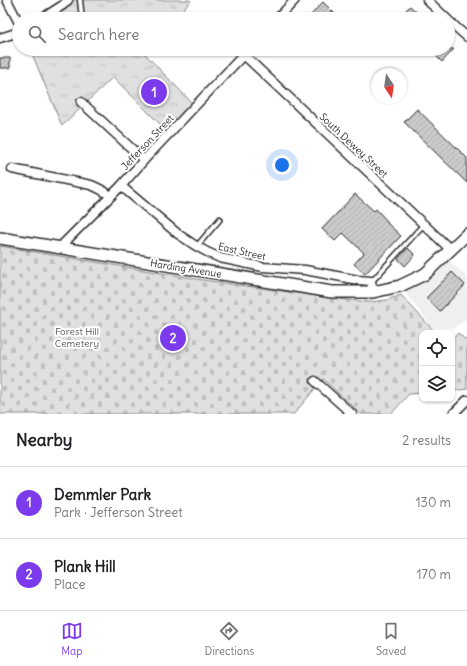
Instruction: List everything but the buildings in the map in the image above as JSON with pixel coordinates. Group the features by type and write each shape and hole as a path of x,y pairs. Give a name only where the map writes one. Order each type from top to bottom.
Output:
{"main road":[{"name":"Harding Avenue","path":"0,238 332,292 373,292 400,286 425,274 467,234"}],"street":[{"path":"7,0 13,12"},
{"path":"52,12 68,0"},
{"path":"283,12 294,0"},
{"path":"427,0 440,12"},
{"path":"455,26 467,38"},
{"path":"0,38 12,34"},
{"name":"Jefferson Street","path":"59,248 121,186 242,56"},
{"name":"South Dewey Street","path":"250,56 450,250"},
{"path":"81,102 144,160"},
{"path":"12,169 91,185 104,191 110,196"},
{"name":"East Street","path":"121,186 178,234 196,246 220,258 263,266 305,270 371,281"},
{"path":"371,281 373,292"},
{"path":"315,381 352,414"},
{"path":"453,414 467,400"}],"lane":[{"path":"80,0 81,12"},
{"path":"196,246 220,219"},
{"path":"371,281 424,224"}],"shaded area":[{"path":"444,256 467,277 467,318 454,328 433,328 400,286"}],"green space":[{"path":"68,0 191,1 181,12 51,12"},
{"path":"33,56 147,56 195,106 169,133 113,77 62,126"},
{"name":"Forest Hill Cemetery","path":"0,246 203,280 339,299 369,302 387,300 401,295 433,330 419,330 419,393 409,394 391,414 361,414 323,379 294,414 0,414"},
{"path":"458,333 467,341 467,389 455,391 455,366 455,336"}],"place":[{"name":"Demmler Park","path":"154,92"},
{"name":"Plank Hill","path":"173,338"}]}
